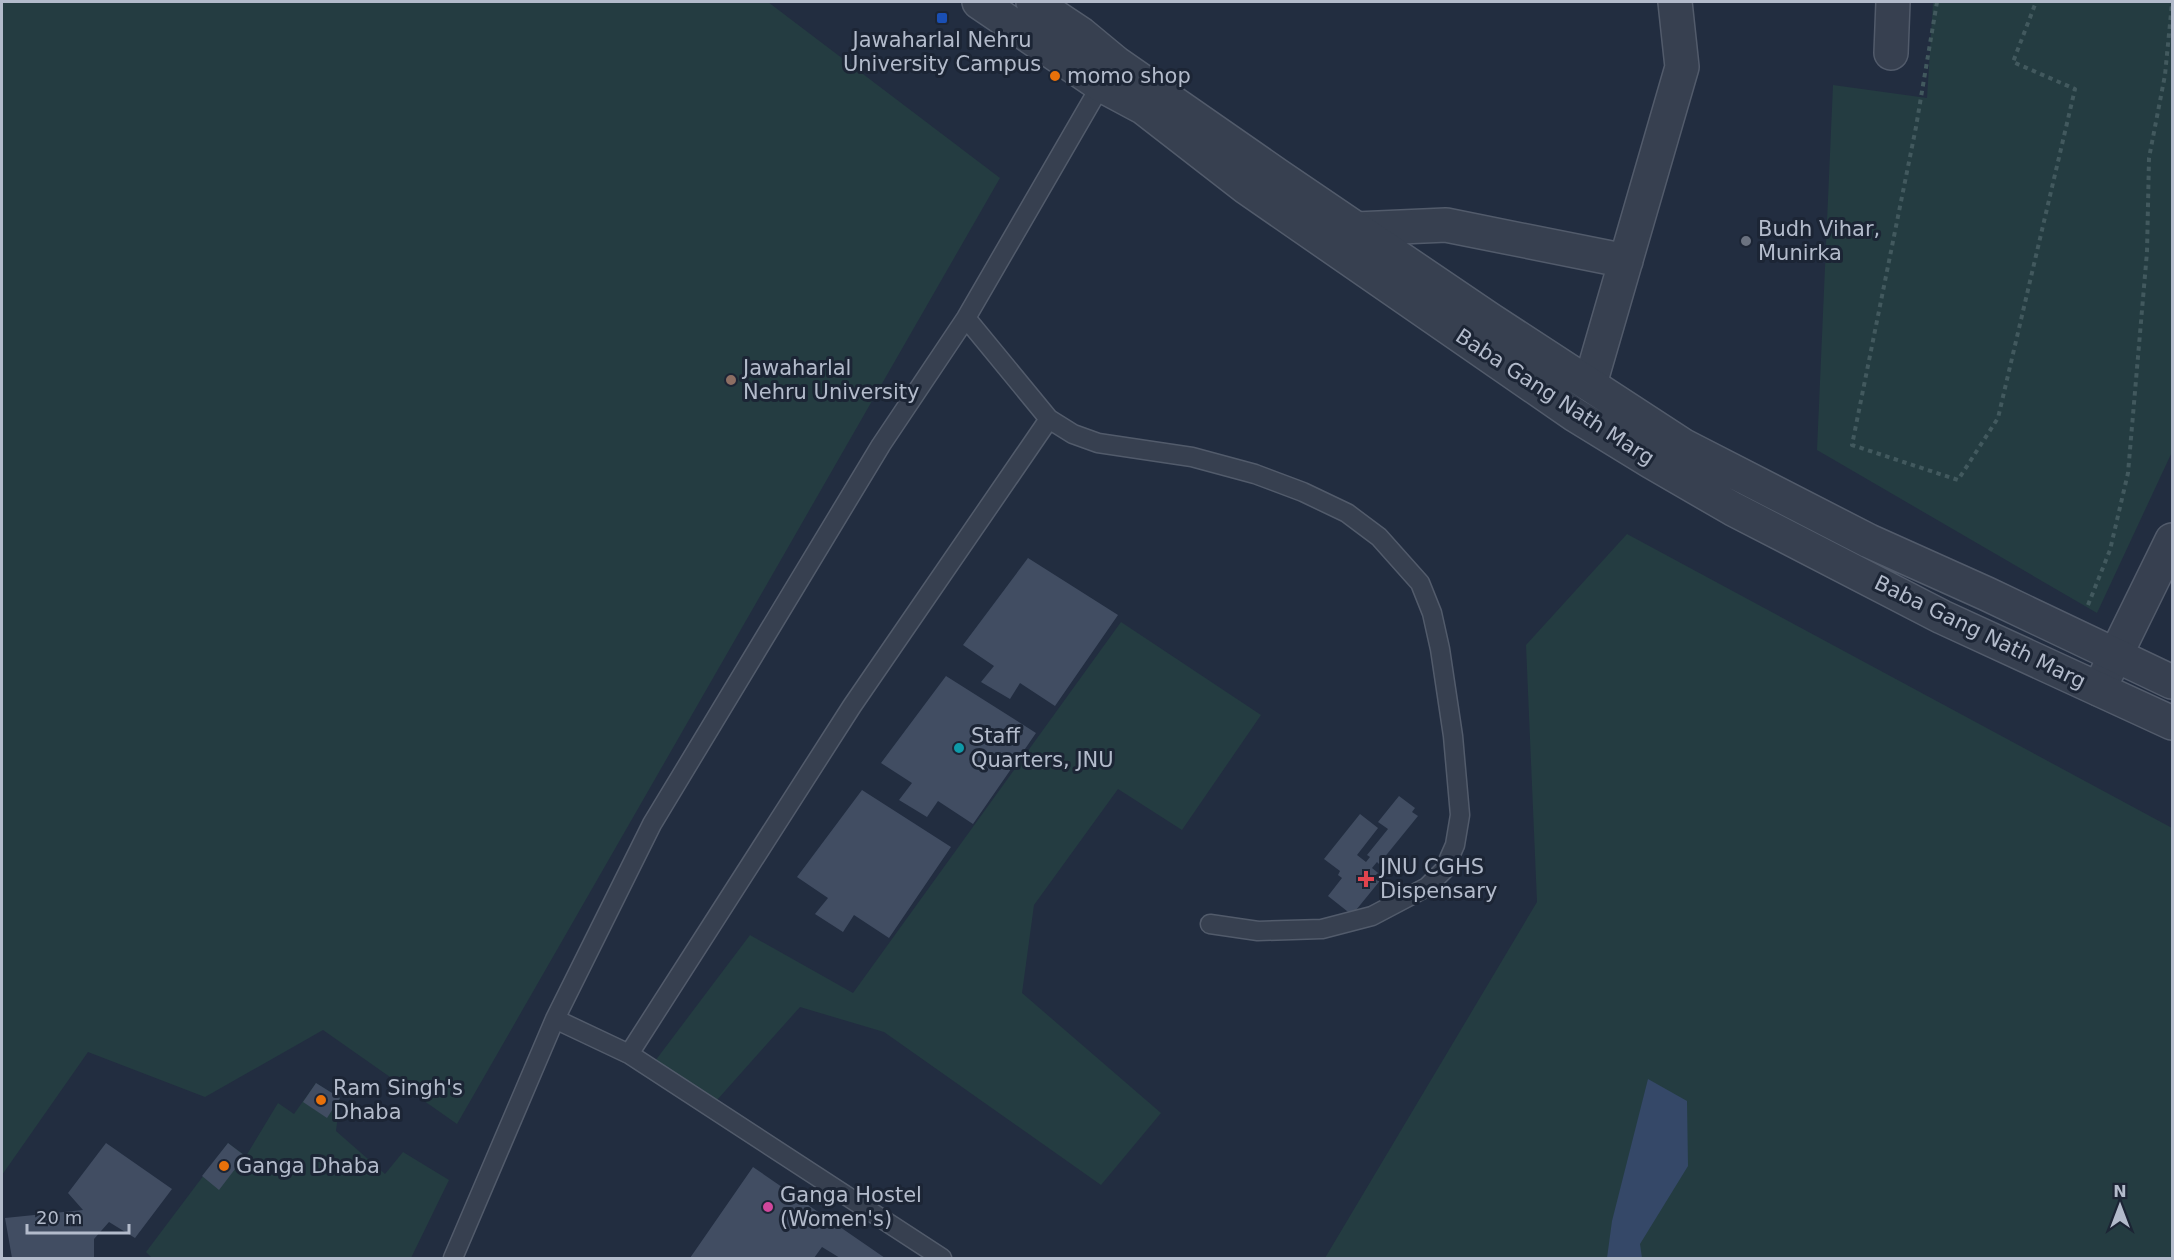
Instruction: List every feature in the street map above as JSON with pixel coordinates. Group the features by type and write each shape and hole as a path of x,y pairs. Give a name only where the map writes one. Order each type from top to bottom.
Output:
{"street":[{"name":"Baba Gang Nath Marg","path":"979,2 1108,74 1356,229 1684,446 1869,541 2172,682"},
{"name":"Baba Gang Nath Marg","path":"1034,2 1081,34 1108,74 1144,108 1248,188 1575,415 1733,509 1942,617 2172,723"},
{"path":"1590,384 1682,67 1675,2"},
{"path":"1891,53 1893,2"},
{"path":"1356,229 1446,225 1626,261"},
{"path":"2099,689 2172,540"}],"lane":[{"path":"453,1258 555,1019 652,824 881,445 966,318 1108,74"},
{"path":"966,318 1049,418 1073,434 1098,443 1192,457 1255,474 1303,492 1347,513 1379,537 1420,583 1432,614 1440,649 1453,736 1460,815 1455,845 1444,870 1427,887 1372,916 1322,929 1258,931 1210,924"},
{"path":"629,1054 852,706 1049,418"},
{"path":"555,1019 629,1054 942,1258"}],"path":[{"path":"1937,2 1916,127 1852,445 1958,480 1998,418 2075,89 2013,62 2036,2"},
{"path":"2076,637 2110,550 2128,472 2147,252 2149,158 2165,75 2172,3"}],"green space":[{"path":"2,2 768,2 1000,178 457,1124 323,1030 205,1097 88,1052 2,1175"},
{"path":"1933,2 2172,2 2172,452 2097,613 1817,450 1833,85 1927,98"},
{"path":"1627,534 2172,828 2172,1258 1325,1258 1537,902 1526,645"},
{"path":"1121,622 1261,715 1182,830 1118,789 1034,905 1022,993 1161,1113 1101,1185 884,1032 800,1007 709,1109 646,1073 750,935 853,993"},
{"path":"316,1083 340,1098 336,1131 385,1174 403,1152 449,1180 411,1258 152,1258 146,1252 228,1143 246,1156 278,1103 294,1114"}],"water":[{"path":"1648,1079 1687,1101 1688,1166 1640,1244 1642,1258 1607,1258 1612,1221"}],"building":[{"name":"Staff Quarters, JNU","path":"1028,558 1118,615 1055,706 1020,683 1010,699 981,682 994,666 963,645"},
{"name":"Staff Quarters, JNU","path":"946,676 1036,733 973,824 938,801 927,817 899,800 912,783 881,763"},
{"path":"862,790 951,847 889,938 854,915 843,932 815,914 828,898 797,877"},
{"path":"1399,796 1415,808 1412,812 1418,816 1379,864 1377,862 1372,868 1383,877 1352,915 1328,896 1342,878 1338,875 1340,871 1324,859 1360,814 1378,828 1357,855 1366,862 1370,857 1367,855 1388,829 1378,822"},
{"name":"Ram Singh's Dhaba","path":"316,1083 340,1098 327,1118 303,1102"},
{"path":"106,1143 172,1189 135,1238 109,1222 94,1239 94,1258 12,1258 5,1218 83,1210 68,1193"},
{"name":"Ganga Dhaba","path":"228,1143 245,1156 219,1190 202,1176"},
{"name":"Ganga Hostel (Women's)","path":"753,1167 885,1258 840,1258 822,1247 814,1258 690,1258"}],"place":[{"name":"Jawaharlal Nehru University Campus","path":"942,18"},
{"name":"momo shop","path":"1055,76"},
{"name":"Budh Vihar, Munirka","path":"1746,241"},
{"name":"Jawaharlal Nehru University","path":"731,380"},
{"name":"Staff Quarters, JNU","path":"959,748"},
{"name":"JNU CGHS Dispensary","path":"1366,879"},
{"name":"Ram Singh's Dhaba","path":"321,1100"},
{"name":"Ganga Dhaba","path":"224,1166"},
{"name":"Ganga Hostel (Women's)","path":"768,1207"}]}
